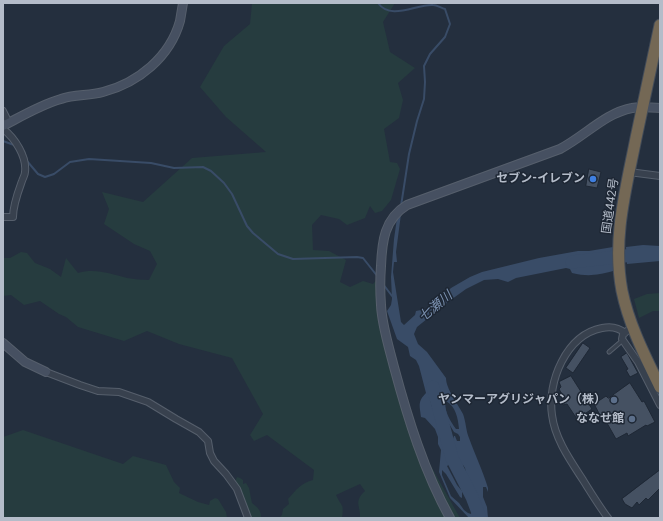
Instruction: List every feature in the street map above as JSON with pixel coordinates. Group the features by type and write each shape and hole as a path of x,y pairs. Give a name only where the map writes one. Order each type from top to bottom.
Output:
{"highway":[{"name":"国道442号","path":"660,26 629,172 619,233 620,273 629,328 660,387"}],"street":[{"path":"5,126 30,111 62,98 102,92 126,84 141,76 167,49 180,21 182,3"},
{"path":"450,518 422,457 386,335 381,310 380,282 382,242 387,226 397,212 410,203 560,149 613,114 634,107 660,108"},
{"path":"3,111 5,126 24,160 25,173 13,211 13,217 3,217"},
{"path":"629,172 660,176"},
{"path":"608,518 558,436 552,415 551,399 561,365 571,347 581,337 593,330 604,327 629,328"},
{"path":"629,328 622,336 623,340 638,362 660,405"},
{"path":"3,343 25,362 46,372 98,391 119,392 148,402 199,432 208,441 210,453 214,461 237,489 248,518"}],"lane":[{"path":"609,352 623,340"}],"green space":[{"path":"252,3 395,3 383,22 390,52 415,68 398,83 403,100 399,118 384,129 390,162 397,163 400,169 391,200 382,211 375,213 370,206 365,218 347,225 339,219 321,215 312,225 313,250 329,251 346,260 340,282 350,287 363,281 373,284 379,277 383,328 403,391 427,459 460,518 360,518 358,501 365,491 360,484 336,495 343,508 342,518 279,518 282,515 283,509 289,504 288,499 299,487 313,480 314,470 267,435 254,441 250,435 263,414 232,358 179,344 147,331 124,341 78,327 66,317 40,301 24,305 11,295 3,296 3,258 10,258 21,252 27,253 35,263 50,269 61,277 66,258 78,273 97,271 127,278 149,280 157,264 150,251 134,244 104,224 109,209 102,192 143,202 192,158 266,152 226,117 200,87 224,46 250,24"},
{"path":"660,293 660,311 653,311 639,318 634,299 647,294"},
{"path":"23,430 123,464 133,456 166,465 174,482 180,488 179,493 198,502 209,505 210,501 215,498 218,499 226,512 227,518 3,518 3,437"},
{"path":"237,477 243,480 243,484 246,483 249,488 252,503 259,509 261,518 246,518 235,482"}],"water":[{"path":"401,214 396,252 397,262 394,262 393,272 401,322 404,325 415,315 416,311 431,308 451,288 482,272 539,258 613,247 613,255 595,257 584,263 589,266 613,262 613,271 583,275 572,273 570,269 566,268 516,278 508,282 498,279 484,280 466,289 417,327 414,334 418,344 427,352 446,378 450,392 463,414 468,435 488,488 488,492 486,487 483,487 483,497 487,507 488,518 469,518 450,498 439,472 441,450 438,444 438,437 435,429 425,418 421,417 420,402 426,393 419,366 416,360 410,356 408,347 397,339 387,311 391,305 392,299 391,277 397,218","holes":["430,395 433,397 454,432 460,437 460,441 457,441 455,436 453,439 451,438 437,418","446,401 454,410 459,429 456,429 448,416 445,404","450,464 463,465 465,468 472,498 471,514 464,510 451,496 442,475 442,470 462,498 462,491 457,485 447,466"]},
{"path":"643,245 660,246 660,261 627,264 626,247"}],"building":[{"name":"セブン-イレブン","path":"589,169 601,172 597,188 586,186"},
{"path":"583,343 590,348 573,373 566,368"},
{"path":"627,353 638,373 630,377 626,370 628,369 621,357"},
{"path":"571,376 592,409 577,419 567,404 563,405 561,400 564,398 559,389 561,387 559,382"},
{"path":"630,383 642,402 644,401 655,422 647,426 646,425 628,436 627,433 616,439 603,416 601,417 594,404 606,396 608,398"},
{"path":"660,470 660,488 648,500 646,498 639,505 637,502 632,508 625,504 622,499"}],"waterway":[{"path":"378,3 383,8 390,11 404,10 426,5 436,5 445,9 450,24 445,37 430,54 424,66 424,99 409,154 401,206"},
{"path":"3,141 14,145 16,148"},
{"path":"27,161 38,174 45,177 54,174 70,162 89,159 151,163 174,168 203,167 211,171 224,183 232,194 247,226 278,254 293,259 363,258 378,277"},
{"name":"七瀬川","path":"572,262 642,254 660,254"},
{"path":"383,284 392,296"},
{"name":"七瀬川","path":"433,387 452,458 472,497 480,518"}],"place":[{"name":"セブン-イレブン","path":"593,179"},
{"name":"ヤンマーアグリジャパン（株）","path":"614,400"},
{"name":"ななせ館","path":"632,419"}]}
